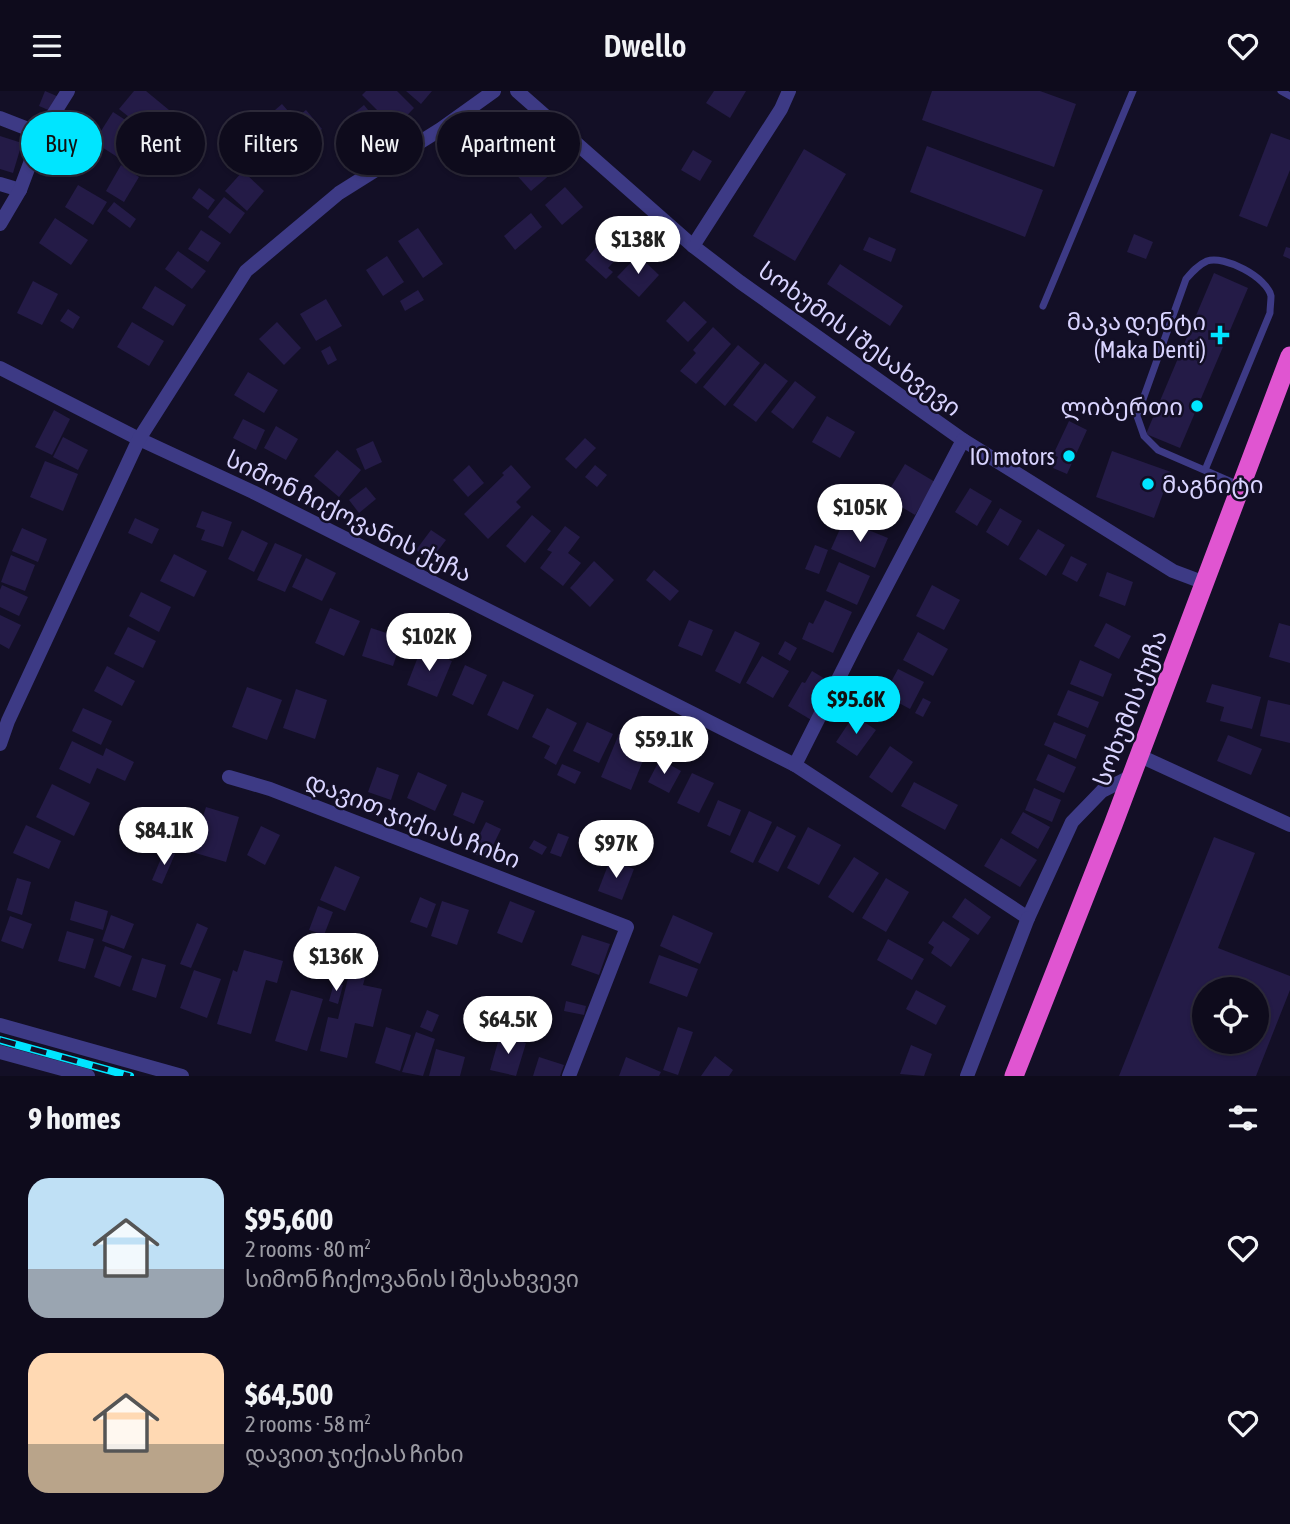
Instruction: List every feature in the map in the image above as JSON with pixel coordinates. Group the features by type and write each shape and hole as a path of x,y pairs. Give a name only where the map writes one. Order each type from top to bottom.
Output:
{"highway":[{"name":"სოხუმის ქუჩა","path":"1014,1076 1113,825 1128,778 1290,356"}],"street":[{"path":"55,112 68,91"},
{"path":"0,744 8,721 139,439 246,271 339,193 441,129 494,91"},
{"name":"სოხუმის I შესახვევი","path":"517,91 693,246 963,440 1173,571 1205,583"},
{"path":"693,246 781,109 789,91"},
{"path":"0,118 21,126"},
{"path":"0,224 26,175"},
{"path":"0,184 20,190"},
{"name":"სიმონ ჩიქოვანის ქუჩა","path":"0,368 795,765 1028,918"},
{"path":"795,765 963,440"},
{"path":"1138,755 1290,825"},
{"name":"დავით ჯიქიას ჩიხი","path":"229,777 270,789 627,927 569,1076"},
{"path":"967,1076 1028,918 1072,822 1102,791 1128,778"},
{"path":"0,1025 182,1076"},
{"path":"0,1052 88,1076"}],"lane":[{"path":"1043,306 1133,91"},
{"path":"1281,91 1290,96"},
{"path":"1205,470 1270,313 1270,295 1261,279 1223,260 1208,261 1195,268 1186,279 1137,416 1144,436 1158,450 1241,486"}],"building":[{"path":"45,91 59,97 53,112 39,106"},
{"path":"134,91 146,91 169,110 123,112 119,109"},
{"path":"366,91 397,91 414,108 410,112 379,112 362,95"},
{"path":"406,91 432,91 421,104"},
{"path":"714,91 746,91 730,118 706,103"},
{"path":"932,91 1040,91 1076,104 1054,167 922,120"},
{"path":"282,104 289,112 277,112 275,110"},
{"path":"364,105 370,112 356,112"},
{"path":"113,112 116,114 116,156 102,147 102,129"},
{"path":"1271,133 1290,140 1290,170 1267,227 1239,216"},
{"path":"0,136 21,143 13,173 0,169"},
{"path":"927,146 1043,190 1025,237 910,192"},
{"path":"804,149 846,174 795,261 753,236"},
{"path":"693,150 712,161 700,181 681,170"},
{"path":"116,174 139,177 124,202 106,191"},
{"path":"239,175 247,175 264,191 247,211 225,191"},
{"path":"517,175 550,175 531,191"},
{"path":"78,185 107,202 93,225 65,207"},
{"path":"565,187 583,207 562,225 545,205"},
{"path":"199,188 215,200 208,210 192,198"},
{"path":"224,197 245,213 230,234 208,217"},
{"path":"114,202 136,219 130,228 107,211"},
{"path":"531,213 542,227 515,250 504,236"},
{"path":"55,218 88,240 71,265 39,243"},
{"path":"418,228 443,264 423,278 398,241"},
{"path":"201,230 221,243 208,262 188,249"},
{"path":"608,234 625,250 608,268 613,272 606,279 585,260"},
{"path":"1134,234 1153,242 1146,259 1127,252"},
{"path":"869,237 896,249 891,262 863,250"},
{"path":"1286,247 1290,248 1290,259 1283,256"},
{"path":"178,251 206,271 192,289 165,269"},
{"path":"638,255 659,275 639,297 617,277"},
{"path":"387,256 404,282 383,296 366,270"},
{"path":"840,264 903,306 890,326 827,284"},
{"path":"1214,273 1248,288 1180,448 1146,434"},
{"path":"33,281 58,294 42,325 17,313"},
{"path":"155,286 186,305 173,326 142,308"},
{"path":"418,290 424,300 405,311 400,301"},
{"path":"326,299 342,326 316,341 300,314"},
{"path":"684,301 707,322 688,342 666,321"},
{"path":"68,309 80,317 73,329 60,321"},
{"path":"132,322 164,341 149,366 117,347"},
{"path":"277,322 301,348 284,365 259,339"},
{"path":"713,327 731,344 696,384 680,371 696,353 693,350"},
{"path":"738,345 760,363 725,406 703,387"},
{"path":"330,346 337,360 328,365 321,351"},
{"path":"765,363 788,381 756,422 733,405"},
{"path":"248,372 278,390 264,413 234,395"},
{"path":"795,381 816,397 793,429 771,412"},
{"path":"54,410 70,419 52,455 35,447"},
{"path":"827,416 855,432 840,458 812,442"},
{"path":"243,419 265,430 256,450 233,438"},
{"path":"1069,421 1087,430 1067,474 1053,468 1058,457 1053,455"},
{"path":"276,426 298,439 286,460 264,448"},
{"path":"63,437 88,450 78,470 53,457"},
{"path":"585,438 596,448 576,469 565,459"},
{"path":"373,441 382,462 365,470 356,449"},
{"path":"337,450 361,470 339,497 314,476"},
{"path":"1112,451 1171,472 1154,518 1096,497"},
{"path":"45,461 78,474 63,511 30,497"},
{"path":"905,464 935,482 915,515 885,497"},
{"path":"469,465 484,483 468,497 453,480"},
{"path":"511,465 531,487 516,502 521,507 488,539 464,514"},
{"path":"595,465 607,475 597,487 585,477"},
{"path":"366,487 376,499 359,513 349,500"},
{"path":"970,488 992,501 977,526 955,512"},
{"path":"1000,508 1022,521 1008,546 986,532"},
{"path":"202,511 232,522 223,547 201,540 205,530 196,527"},
{"path":"532,515 551,531 525,563 506,546"},
{"path":"135,518 159,529 152,544 128,533"},
{"path":"844,520 888,538 875,568 831,549"},
{"path":"565,526 580,537 568,553 581,563 563,586 540,568 552,552 547,550"},
{"path":"22,528 47,539 38,562 12,551"},
{"path":"1038,529 1065,545 1046,576 1019,559"},
{"path":"242,530 268,543 254,572 228,559"},
{"path":"431,530 446,540 430,561 416,550"},
{"path":"275,543 302,555 285,592 257,580"},
{"path":"815,545 828,550 819,574 805,569"},
{"path":"174,554 207,571 194,597 160,581"},
{"path":"11,555 35,565 25,591 1,582"},
{"path":"1071,556 1087,564 1077,582 1062,574"},
{"path":"306,558 336,573 322,601 292,587"},
{"path":"594,561 614,580 590,607 570,588"},
{"path":"839,562 870,576 857,605 826,591"},
{"path":"654,570 679,591 670,601 646,580"},
{"path":"1107,572 1133,582 1125,606 1099,596"},
{"path":"2,585 28,597 19,616 0,607"},
{"path":"932,585 960,600 944,630 916,616"},
{"path":"141,592 171,607 159,632 129,616"},
{"path":"825,600 852,612 833,653 802,639 809,622 813,624"},
{"path":"330,608 360,621 344,656 315,643"},
{"path":"0,615 21,625 9,649 0,644"},
{"path":"456,618 469,626 460,641 447,634"},
{"path":"689,620 713,630 702,656 678,646"},
{"path":"1106,623 1131,636 1119,659 1094,646"},
{"path":"1279,623 1290,626 1290,663 1269,657"},
{"path":"128,627 156,641 143,668 114,654"},
{"path":"371,628 402,638 393,666 362,656"},
{"path":"735,631 760,643 740,684 715,671"},
{"path":"918,632 948,649 933,676 903,660"},
{"path":"785,641 797,648 790,661 778,654"},
{"path":"421,649 452,661 437,697 407,685"},
{"path":"762,656 789,671 773,698 746,683"},
{"path":"1080,660 1112,674 1103,697 1070,684"},
{"path":"465,665 487,675 473,705 452,695"},
{"path":"107,666 135,681 122,706 94,691"},
{"path":"898,669 924,682 910,709 884,695"},
{"path":"812,671 827,680 820,692 827,696 813,721 788,706"},
{"path":"503,681 534,695 518,730 487,715"},
{"path":"1212,684 1261,697 1252,729 1220,721 1224,707 1206,702"},
{"path":"247,687 282,700 267,740 232,727"},
{"path":"296,689 327,700 315,739 283,728"},
{"path":"1068,690 1099,702 1088,728 1057,715"},
{"path":"923,698 931,702 923,717 915,713"},
{"path":"1268,700 1290,705 1290,743 1260,736"},
{"path":"83,708 112,721 101,745 72,731"},
{"path":"547,708 577,723 556,765 544,758 550,746 532,737"},
{"path":"854,715 876,730 857,756 836,742"},
{"path":"587,722 613,734 599,763 573,751"},
{"path":"1054,722 1086,735 1076,759 1044,745"},
{"path":"621,729 651,741 631,790 601,777"},
{"path":"1228,735 1262,749 1251,775 1217,761"},
{"path":"72,741 103,756 106,748 134,762 125,781 97,768 90,784 59,769"},
{"path":"890,746 913,762 892,793 869,777"},
{"path":"1048,754 1076,767 1064,793 1036,780"},
{"path":"660,759 681,771 669,793 648,782"},
{"path":"562,764 581,772 575,784 557,775"},
{"path":"377,767 399,775 391,800 368,792"},
{"path":"418,772 447,785 435,811 407,798"},
{"path":"692,773 714,783 699,813 677,803"},
{"path":"914,782 958,805 945,830 901,806"},
{"path":"52,784 90,803 74,836 36,817"},
{"path":"1034,788 1061,800 1052,822 1025,810"},
{"path":"462,792 484,801 474,824 453,815"},
{"path":"718,800 741,810 730,836 707,826"},
{"path":"206,807 239,817 226,862 192,852"},
{"path":"749,811 772,822 753,863 730,852"},
{"path":"1023,812 1050,827 1038,849 1011,833"},
{"path":"486,822 501,829 486,860 471,852"},
{"path":"26,825 61,841 49,869 13,853"},
{"path":"261,826 280,835 265,865 247,855"},
{"path":"777,826 796,836 778,872 758,862"},
{"path":"808,827 841,845 819,885 787,868"},
{"path":"558,833 569,837 561,857 550,853"},
{"path":"1214,837 1255,853 1218,948 1290,976 1290,990 1269,1043 1269,977 1192,977 1192,1054 1265,1054 1256,1076 1119,1076"},
{"path":"1001,838 1037,860 1020,887 984,866"},
{"path":"534,840 547,847 542,855 529,848"},
{"path":"165,849 175,854 162,884 152,880"},
{"path":"854,857 879,873 853,913 828,897"},
{"path":"610,860 634,869 622,900 598,891"},
{"path":"335,866 360,877 345,911 320,900"},
{"path":"17,878 31,882 22,915 7,910"},
{"path":"886,878 909,892 886,932 862,918"},
{"path":"420,897 436,904 427,928 410,922"},
{"path":"965,898 991,917 978,935 952,917"},
{"path":"75,901 108,911 103,930 70,920"},
{"path":"442,901 469,910 457,945 431,936"},
{"path":"510,901 535,911 522,943 497,933"},
{"path":"318,906 333,912 324,935 309,930"},
{"path":"111,915 134,924 124,949 102,941"},
{"path":"673,915 713,933 700,964 660,946"},
{"path":"10,916 32,924 23,949 1,941"},
{"path":"943,921 970,939 951,967 931,953 934,947 928,943"},
{"path":"197,923 208,928 191,968 180,964"},
{"path":"67,931 94,939 85,969 58,961"},
{"path":"582,935 610,944 599,975 571,965"},
{"path":"888,939 924,959 912,980 877,960"},
{"path":"105,946 132,956 120,987 94,977"},
{"path":"244,950 283,961 277,983 266,980 251,1034 217,1024 233,970 237,972"},
{"path":"659,955 698,969 687,997 649,983"},
{"path":"142,958 166,965 156,998 132,990"},
{"path":"194,970 221,979 207,1018 180,1008"},
{"path":"349,974 365,978 363,985 382,989 373,1027 355,1023 347,1058 320,1051 328,1017 338,1019"},
{"path":"334,983 343,985 338,1004 329,1001"},
{"path":"291,990 323,999 307,1051 275,1041"},
{"path":"916,990 946,1006 936,1025 906,1009"},
{"path":"566,1001 586,1006 584,1015 564,1011"},
{"path":"427,1010 439,1015 432,1032 420,1027"},
{"path":"386,1027 411,1035 400,1071 375,1063"},
{"path":"678,1027 693,1032 678,1075 663,1070"},
{"path":"416,1032 435,1039 423,1076 402,1072"},
{"path":"500,1035 526,1043 516,1076 490,1070"},
{"path":"911,1045 932,1054 924,1076 900,1074"},
{"path":"436,1049 465,1057 460,1076 429,1076"},
{"path":"715,1056 733,1070 729,1076 701,1076"},
{"path":"539,1057 564,1065 560,1076 533,1076"},
{"path":"626,1057 661,1072 659,1076 619,1076"}],"railway":[{"path":"0,1040 130,1076"}],"place":[{"name":"მაკა დენტი (Maka Denti)","path":"1220,335"},
{"name":"ლიბერთი","path":"1197,406"},
{"name":"IO motors","path":"1069,456"},
{"name":"მაგნიტი","path":"1148,484"}]}
